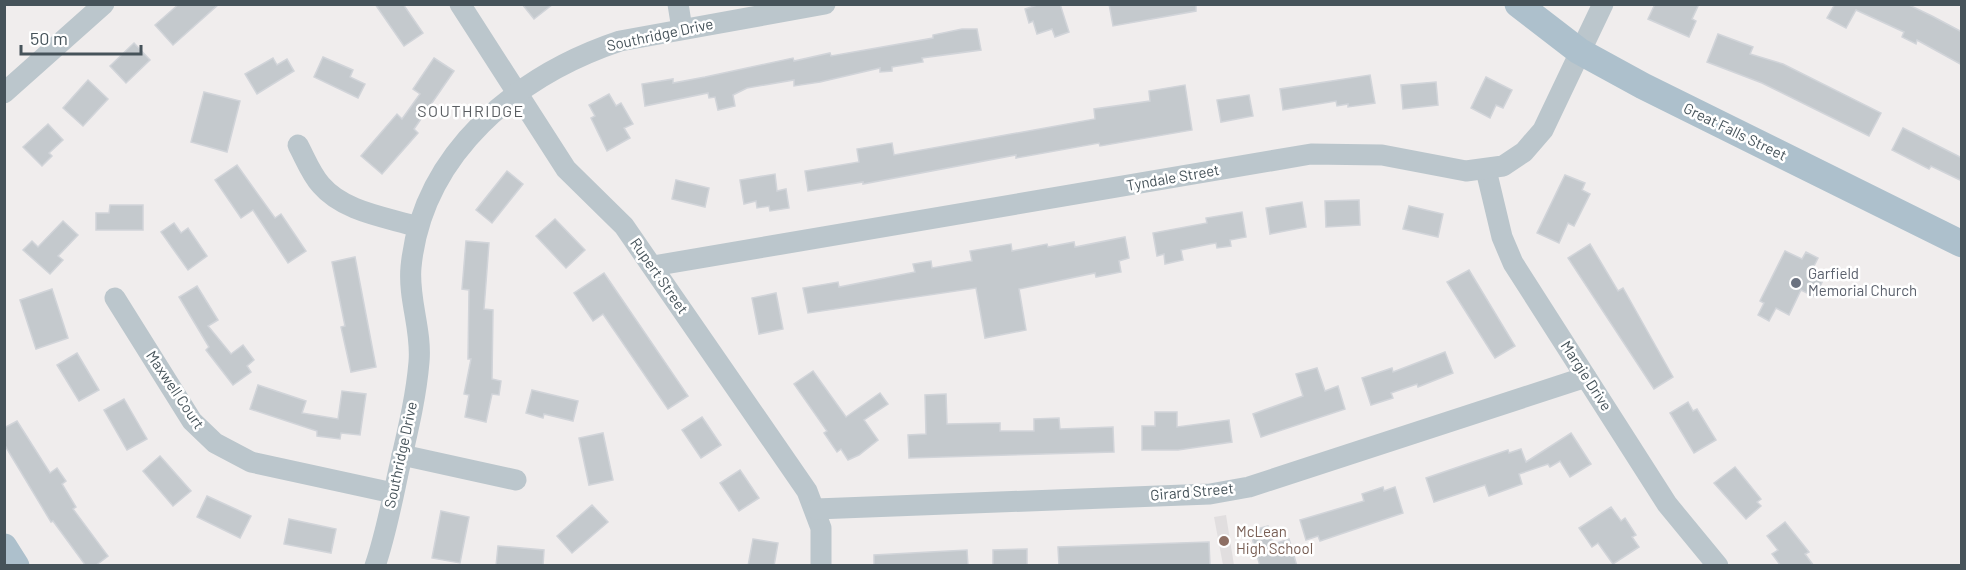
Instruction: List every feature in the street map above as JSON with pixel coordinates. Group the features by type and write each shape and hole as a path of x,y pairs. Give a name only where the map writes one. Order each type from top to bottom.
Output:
{"main road":[{"name":"Great Falls Street","path":"1518,4 1579,51 1642,86 1962,244"},
{"path":"4,547 16,566"}],"street":[{"path":"4,93 104,4"},
{"name":"Rupert Street","path":"460,4 566,169 613,213 653,266 807,491 816,509 821,528 821,566"},
{"path":"678,4 682,29"},
{"name":"Southridge Drive","path":"375,566 402,454 420,359 411,298 411,270 417,227 446,167 483,122 517,92 556,67 588,52 620,41 825,4"},
{"name":"Tyndale Street","path":"653,266 1311,154 1379,155 1466,171 1503,166 1532,145 1543,130 1603,4"},
{"path":"298,145 319,183 330,195 344,204 417,227"},
{"name":"Margie Drive","path":"1486,170 1502,237 1513,263 1667,504 1718,566"},
{"name":"Maxwell Court","path":"115,298 192,421 214,443 251,462 393,493"},
{"name":"Girard Street","path":"816,509 1210,494 1249,487 1586,377"},
{"path":"402,454 516,480"}],"shaded area":[{"name":"McLean High School","path":"1226,515 1234,565 1223,565 1214,517"}],"building":[{"path":"179,4 219,4 173,45 155,25"},
{"path":"375,4 403,4 423,33 404,46"},
{"path":"522,4 553,4 534,19"},
{"path":"1040,4 1060,4 1069,32 1055,37 1052,29 1037,34 1033,21 1029,23 1025,9"},
{"path":"1109,4 1196,4 1196,11 1113,26"},
{"path":"1655,4 1699,4 1692,19 1696,21 1689,37 1648,19"},
{"path":"1835,4 1907,4 1932,16 1962,32 1962,65 1917,40 1916,44 1902,37 1904,32 1856,10 1846,28 1827,18"},
{"path":"962,29 977,29 981,50 922,58 923,62 892,67 892,71 880,72 880,68 794,86 794,80 747,88 733,95 735,106 718,110 715,97 709,98 708,93 645,106 642,84 673,79 673,83 793,58 794,61 830,53 831,56 933,38 933,35"},
{"path":"1718,34 1753,47 1750,54 1783,64 1881,113 1869,136 1762,83 1707,62"},
{"path":"134,43 150,60 126,83 110,66"},
{"path":"323,57 353,70 350,77 365,84 358,98 314,77"},
{"path":"273,58 277,65 287,59 294,71 257,94 245,74"},
{"path":"434,58 454,71 414,129 418,133 382,174 361,156 397,114 402,119 420,94 413,89"},
{"path":"1370,75 1375,103 1348,107 1348,104 1337,106 1336,101 1283,110 1280,89"},
{"path":"1486,77 1512,90 1503,108 1496,105 1490,118 1471,108"},
{"path":"88,80 108,99 83,126 63,108"},
{"path":"1436,82 1438,105 1403,109 1401,85"},
{"path":"1185,85 1192,130 1016,158 1016,155 863,184 863,182 808,191 805,171 859,162 857,149 892,143 894,155 1095,119 1094,109 1150,101 1149,91"},
{"path":"204,92 240,101 227,152 191,142"},
{"path":"609,94 616,106 621,103 633,124 624,128 630,138 607,151 591,118 595,116 589,105"},
{"path":"1249,95 1253,116 1221,122 1217,100"},
{"path":"48,124 63,140 49,153 52,156 42,166 23,147"},
{"path":"1903,128 1962,158 1962,181 1931,166 1929,169 1892,150"},
{"path":"237,165 275,218 281,214 306,251 288,263 253,210 241,218 215,180"},
{"path":"507,171 523,184 492,223 476,210"},
{"path":"775,174 777,191 786,189 789,208 770,211 769,206 757,208 756,201 744,204 740,180"},
{"path":"1565,175 1585,183 1582,190 1590,194 1574,226 1568,223 1559,243 1537,233"},
{"path":"676,180 709,188 705,207 672,199"},
{"path":"1359,200 1360,225 1326,227 1325,201"},
{"path":"1302,202 1306,227 1270,234 1266,208"},
{"path":"110,205 143,205 143,230 96,230 96,213 109,213"},
{"path":"1409,206 1443,214 1438,237 1403,229"},
{"path":"1242,212 1246,237 1230,240 1231,246 1217,248 1216,243 1181,250 1183,260 1165,264 1164,254 1157,256 1153,233 1207,223 1206,218"},
{"path":"555,219 585,250 566,268 536,236"},
{"path":"63,221 78,235 58,256 63,260 50,274 23,250 32,241 38,247"},
{"path":"174,223 181,233 188,228 207,256 188,270 161,232"},
{"path":"1125,237 1129,258 1119,261 1121,272 1096,277 1095,273 1019,289 1026,330 985,338 976,288 808,313 803,288 838,282 839,287 915,272 913,264 931,261 932,268 972,261 970,251 1011,244 1012,251 1047,244 1048,247 1074,242 1075,247"},
{"path":"466,241 489,243 484,309 493,310 492,379 501,381 499,395 492,394 486,422 465,417 469,395 464,394 471,359 468,359 469,290 462,289"},
{"path":"1590,244 1618,291 1623,288 1673,377 1654,389 1568,258"},
{"name":"Garfield Memorial Church","path":"1785,251 1802,259 1806,252 1818,258 1811,272 1824,278 1815,297 1801,290 1789,315 1776,308 1769,321 1758,315 1764,303 1760,301"},
{"path":"355,257 376,367 351,372 341,327 345,326 332,262"},
{"path":"1469,270 1515,346 1495,358 1447,282"},
{"path":"604,273 688,396 668,409 603,314 593,321 574,293"},
{"path":"197,286 218,320 208,326 231,354 243,345 254,360 247,366 251,372 233,385 206,350 209,347 179,297"},
{"path":"52,289 68,338 36,349 20,300"},
{"path":"776,293 783,329 759,334 752,298"},
{"path":"1445,352 1453,373 1418,387 1417,384 1391,393 1393,398 1371,405 1362,378 1392,368 1393,372"},
{"path":"77,353 99,390 79,401 57,365"},
{"path":"1317,368 1325,391 1338,386 1345,409 1261,437 1253,414 1303,396 1296,374"},
{"path":"813,371 846,417 880,393 888,404 864,420 878,440 859,455 848,460 841,449 837,452 824,433 827,431 794,384"},
{"path":"258,385 306,401 302,413 338,419 342,391 366,394 360,435 341,433 340,439 317,436 317,431 250,409"},
{"path":"532,390 578,401 573,421 544,414 543,418 526,413"},
{"path":"946,394 947,424 1000,423 1000,431 1034,431 1034,419 1059,418 1060,429 1113,427 1114,452 909,458 908,435 926,434 925,395"},
{"path":"124,399 147,439 127,450 104,410"},
{"path":"1688,402 1693,411 1697,409 1716,440 1694,453 1670,413"},
{"path":"1155,412 1177,412 1177,427 1229,420 1232,442 1178,450 1142,450 1142,426 1155,426"},
{"path":"702,417 721,445 701,458 682,430"},
{"path":"17,421 50,473 57,468 66,481 62,484 76,507 73,509 108,556 95,566 86,566 53,521 51,522 4,444 4,428"},
{"path":"603,433 613,480 589,485 579,438"},
{"path":"1571,433 1591,464 1570,477 1560,461 1550,467 1548,464 1519,474 1522,484 1489,496 1485,485 1434,502 1426,478 1508,450 1509,453 1521,449 1526,462"},
{"path":"160,456 191,491 173,506 143,471"},
{"path":"1735,467 1761,499 1757,502 1761,506 1746,519 1714,483"},
{"path":"740,470 759,498 739,511 720,483"},
{"path":"1383,487 1384,491 1395,487 1403,513 1320,541 1318,536 1306,540 1300,520 1364,501 1362,494"},
{"path":"207,496 251,516 240,538 197,517"},
{"path":"592,505 608,522 572,553 557,536"},
{"path":"1611,507 1621,521 1625,518 1636,535 1632,537 1639,547 1613,564 1598,543 1592,547 1579,528"},
{"path":"441,511 469,517 460,563 432,558"},
{"path":"289,519 336,529 331,553 284,544"},
{"path":"1785,522 1809,552 1805,554 1814,566 1781,566 1772,554 1778,550 1767,536"},
{"path":"1268,526 1274,544 1289,539 1297,566 1260,566 1250,531"},
{"path":"753,539 778,543 774,566 748,566"},
{"path":"1209,542 1210,566 1059,566 1058,547"},
{"path":"498,546 544,550 543,566 496,566"},
{"path":"1027,549 1027,566 993,566 993,550"},
{"path":"967,550 968,566 874,566 874,555"}],"place":[{"name":"Garfield Memorial Church","path":"1796,283"},
{"name":"McLean High School","path":"1224,541"}],"district":[{"name":"SOUTHRIDGE","path":"471,111"}]}
